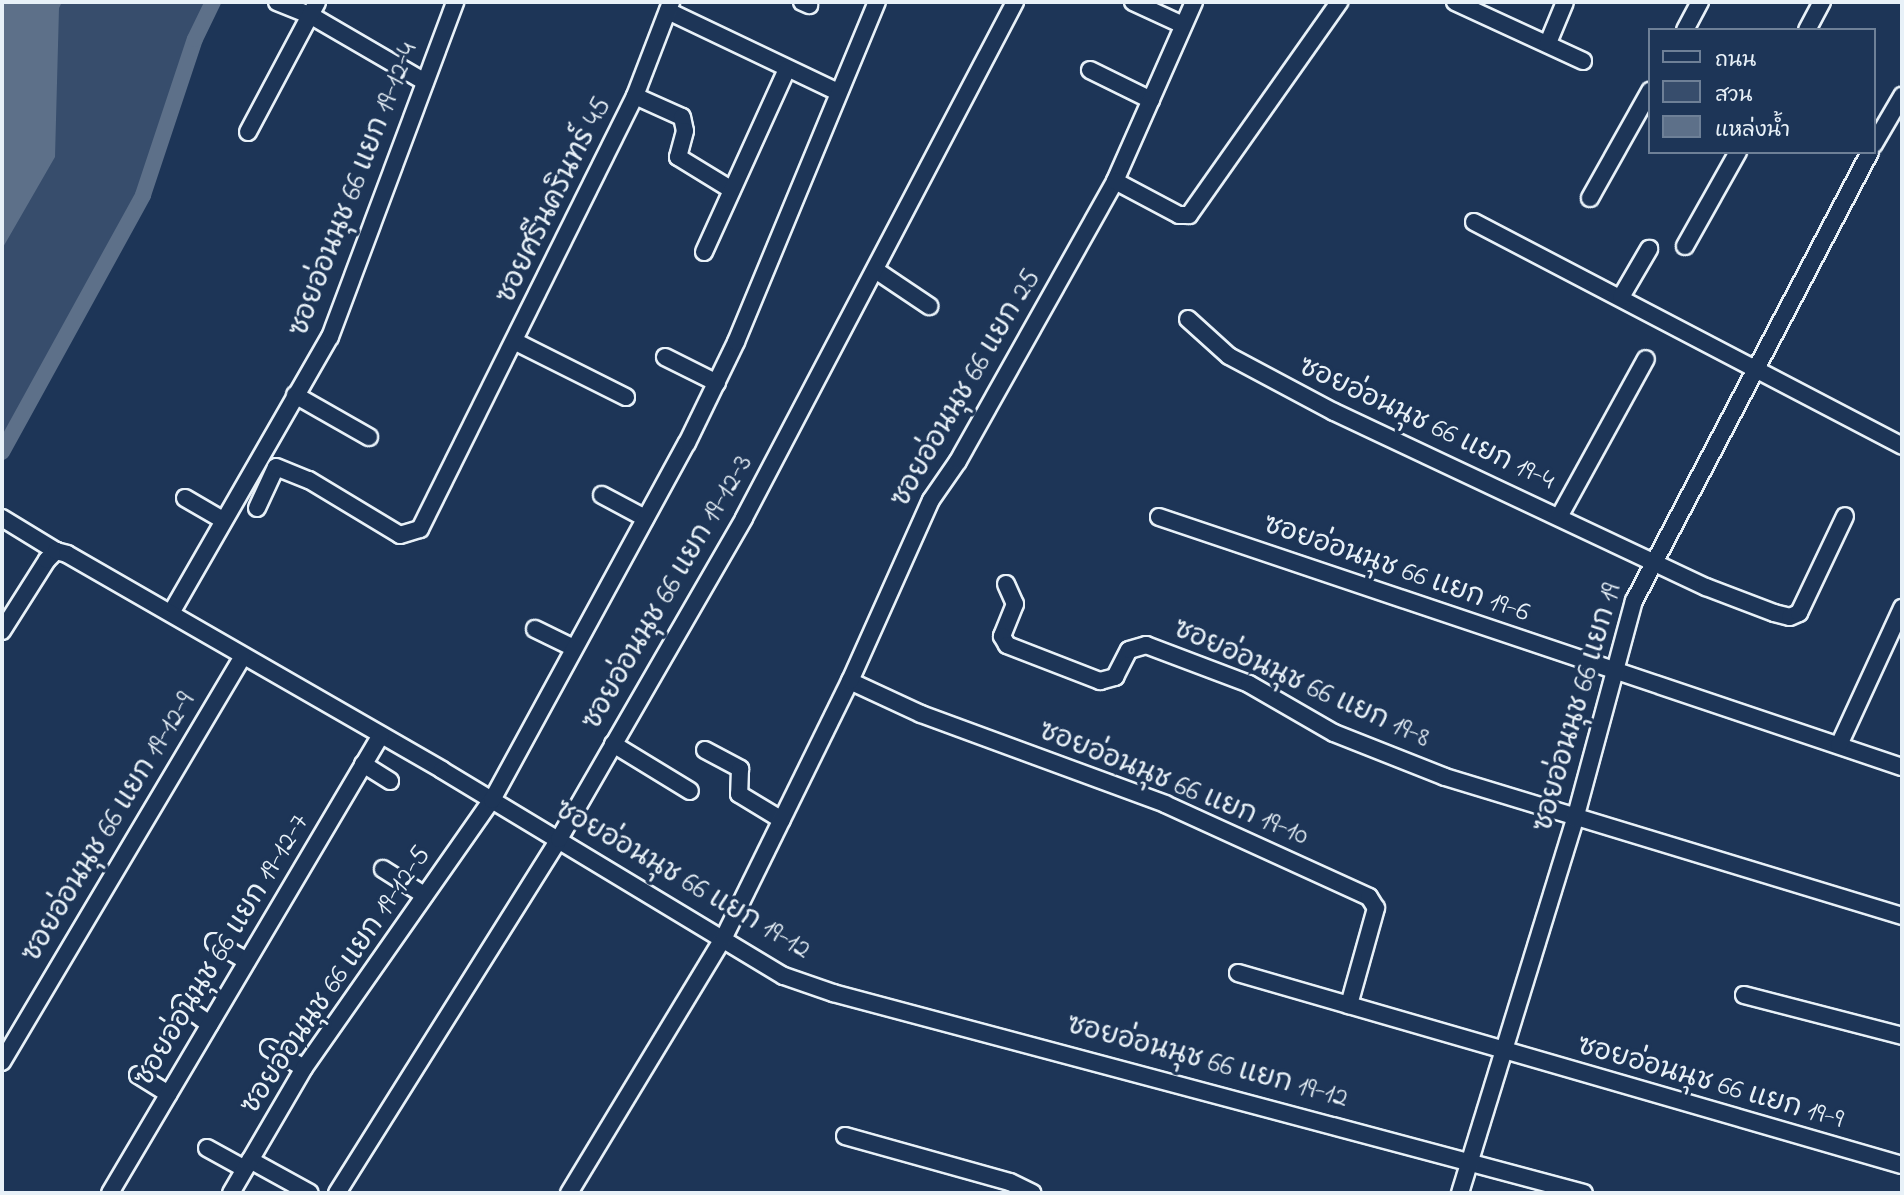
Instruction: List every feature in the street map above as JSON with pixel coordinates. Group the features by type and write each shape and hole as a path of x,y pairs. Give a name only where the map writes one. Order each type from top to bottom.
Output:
{"street":[{"path":"277,2 313,8 425,82"},
{"name":"ซอยอ่อนนุช 66 แยก 19-12-4","path":"171,613 330,337 455,2"},
{"name":"ซอยอ่อนนุช 66 แยก 19-12-5","path":"231,1193 304,1068 492,800 645,518 717,383 836,91 877,2"},
{"name":"ซอยอ่อนนุช 66 แยก 19-12-3","path":"337,1193 559,839 744,517 877,271 1015,2"},
{"path":"1133,2 1183,25"},
{"name":"ซอยอ่อนนุช 66 แยก 25","path":"569,1193 724,937 850,681 931,500 958,461 1115,181 1194,2"},
{"path":"1115,181 1179,215 1189,215 1339,2"},
{"path":"1455,2 1583,61"},
{"path":"1548,43 1565,2"},
{"path":"1686,28 1700,2"},
{"path":"1808,28 1822,2"},
{"path":"670,6 787,69 836,91"},
{"name":"ซอยศรีนครินทร์ 45","path":"257,508 276,467 309,480 400,535 420,529 516,342 635,96 670,6"},
{"path":"248,132 313,8"},
{"path":"704,252 787,69"},
{"path":"1090,70 1151,100"},
{"path":"1590,198 1648,95"},
{"path":"635,96 682,117 685,131 678,157 732,190"},
{"path":"1876,142 1902,96"},
{"path":"1685,246 1737,154"},
{"name":"ซอยอ่อนนุช 66 แยก 19","path":"1460,1193 1575,820 1633,601 1869,154"},
{"path":"1474,222 1756,366 1902,446"},
{"path":"1621,297 1649,249"},
{"path":"877,271 929,306"},
{"name":"ซอยอ่อนนุช 66 แยก 19-4","path":"1188,318 1221,350 1271,380 1653,562 1790,617 1805,602 1845,516"},
{"path":"516,342 626,397"},
{"path":"665,357 717,383"},
{"path":"1559,517 1646,359"},
{"path":"295,395 369,437"},
{"path":"602,495 645,518"},
{"path":"185,498 223,520"},
{"name":"ซอยอ่อนนุช 66 แยก 19-6","path":"1159,517 1902,766"},
{"name":"ซอยอ่อนนุช 66 แยก 19-12","path":"2,518 559,839 784,975 832,993 1584,1193"},
{"path":"2,631 56,551"},
{"name":"ซอยอ่อนนุช 66 แยก 19-8","path":"1006,584 1015,604 1003,636 1007,645 1100,681 1115,677 1129,650 1146,645 1249,684 1334,733 1444,777 1575,820 1902,916"},
{"path":"1839,746 1902,611"},
{"path":"535,629 574,648"},
{"name":"ซอยอ่อนนุช 66 แยก 19-12-9","path":"2,1062 242,657"},
{"name":"ซอยอ่อนนุช 66 แยก 19-10","path":"850,681 921,713 1165,804 1369,897 1376,908 1349,1005"},
{"name":"ซอยอ่อนนุช 66 แยก 19-12-7","path":"110,1193 381,735"},
{"path":"613,744 690,791"},
{"path":"705,750 740,769 739,794 782,820"},
{"path":"363,764 390,781"},
{"path":"383,869 424,895"},
{"path":"214,942 247,961"},
{"path":"1238,972 1503,1053"},
{"path":"1744,995 1902,1036"},
{"path":"181,1004 210,1024"},
{"path":"269,1048 304,1068"},
{"name":"ซอยอ่อนนุช 66 แยก 19-9","path":"1503,1053 1902,1165"},
{"path":"138,1075 169,1094"},
{"path":"845,1136 1010,1182 1033,1193"},
{"path":"207,1148 310,1193"}],"green space":[{"path":"2,2 213,2 195,39 143,195 2,452"}],"water":[{"path":"2,2 62,2 59,8 55,157 2,249"}],"waterway":[{"path":"2,452 143,195 195,39 213,2"}]}
